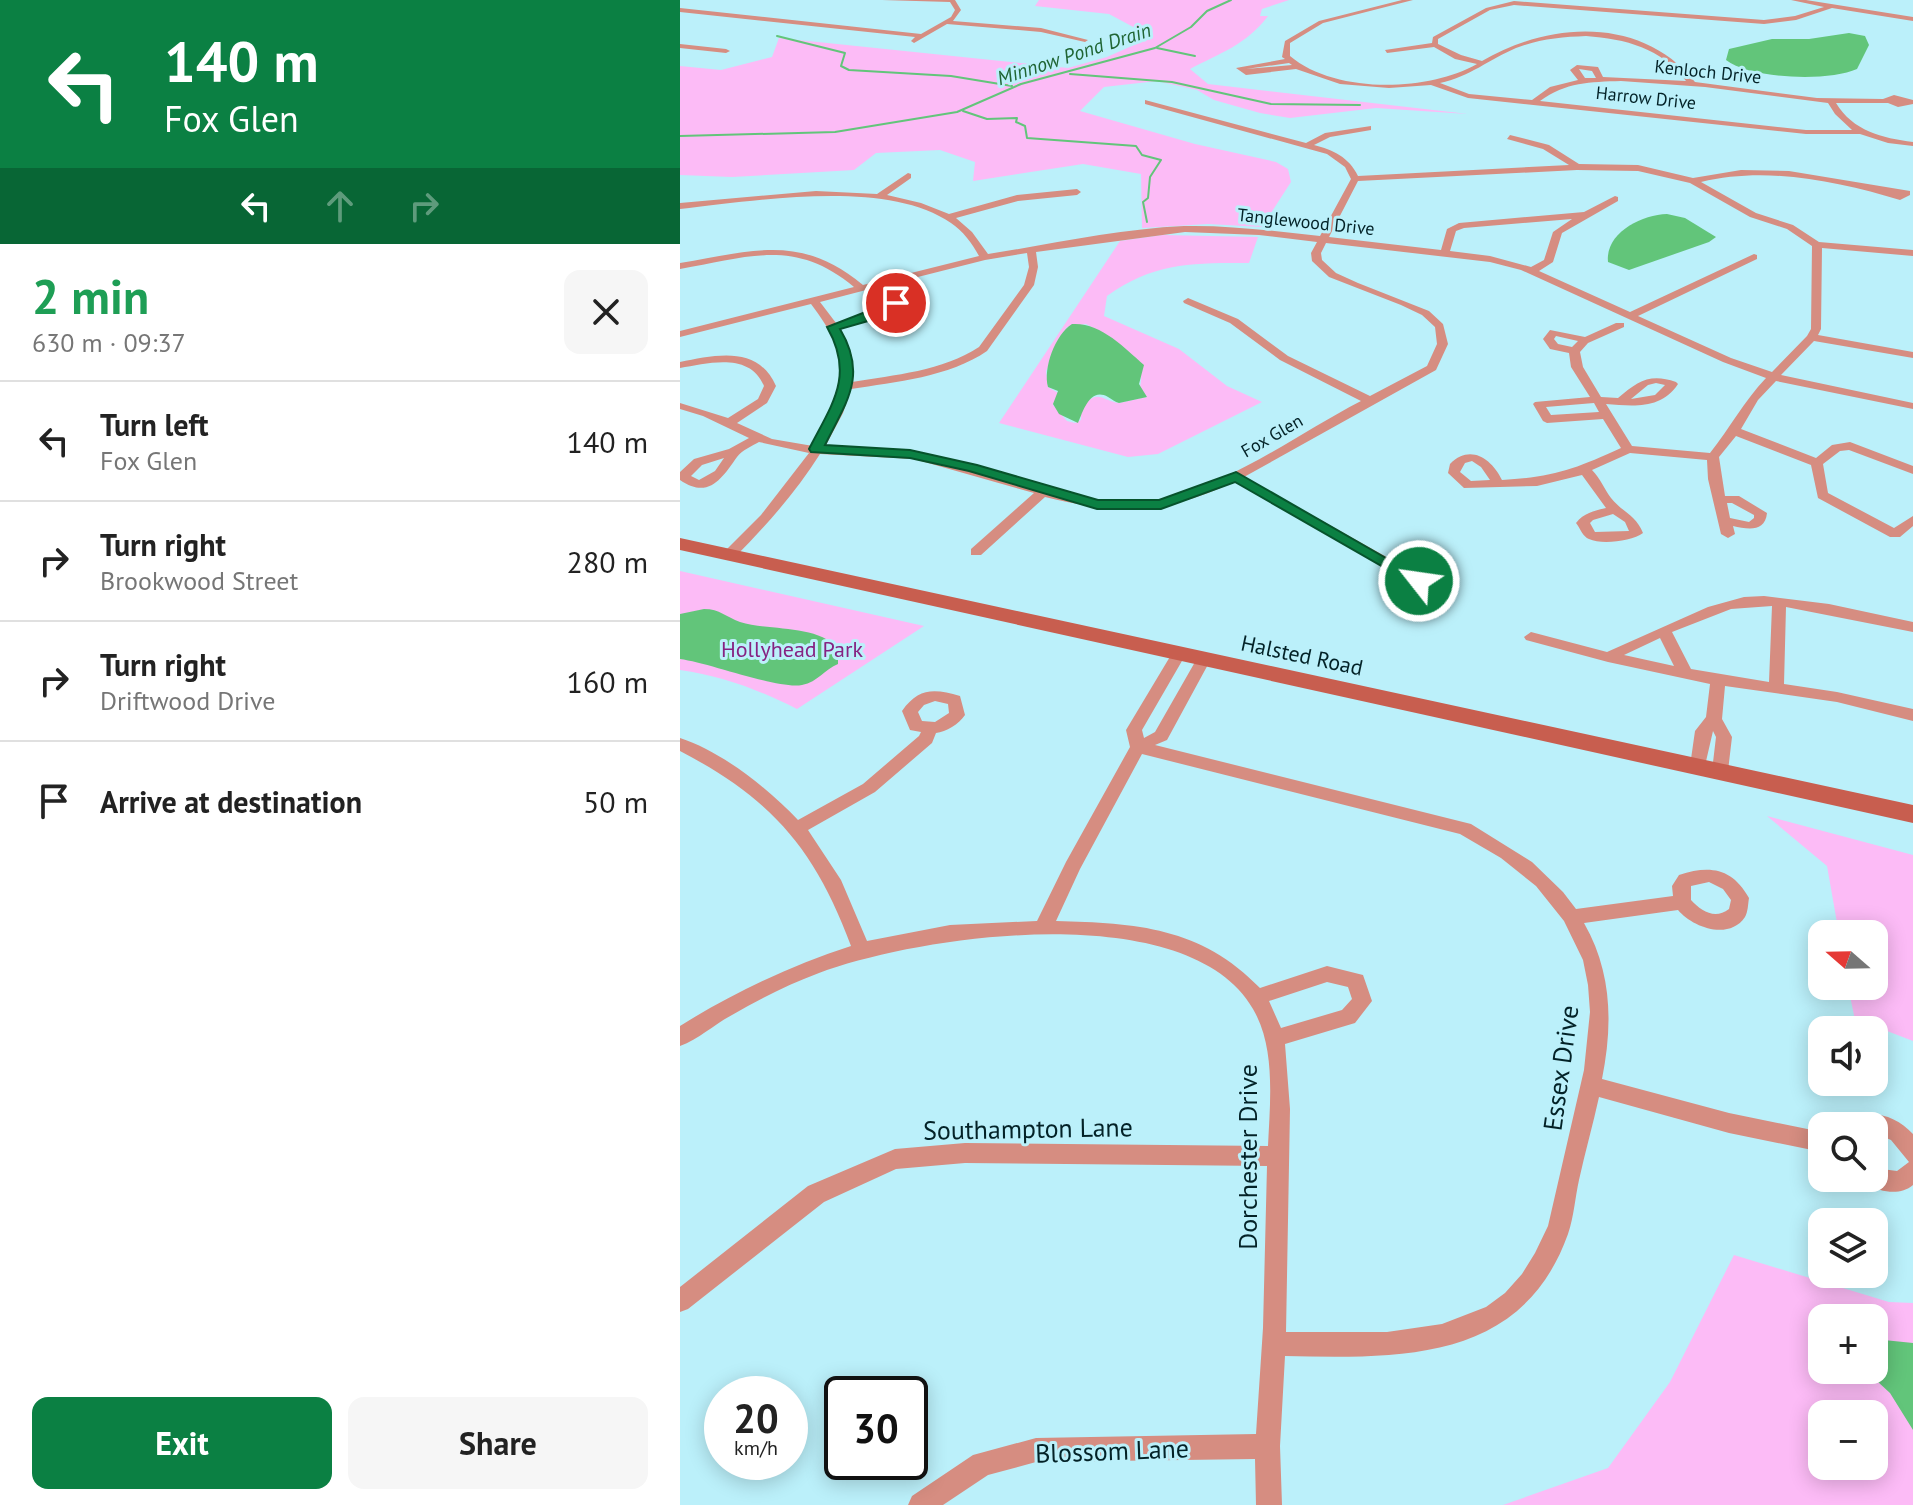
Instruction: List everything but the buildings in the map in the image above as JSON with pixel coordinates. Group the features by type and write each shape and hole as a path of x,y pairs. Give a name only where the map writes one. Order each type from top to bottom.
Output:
{"street":[{"path":"885,0 950,0 957,12 908,45"},
{"path":"1410,0 1321,22 1285,45 1289,61 1323,78 1368,84 1432,83 1459,77 1533,40 1597,35 1648,46 1686,72 1693,84"},
{"path":"1794,0 1913,19"},
{"path":"1435,45 1440,32 1488,9 1516,1 1764,22 1796,18 1829,7"},
{"path":"680,10 923,36"},
{"path":"946,22 1041,30 1085,40"},
{"path":"1387,51 1435,45 1458,57 1482,63"},
{"path":"680,46 726,51"},
{"path":"1289,61 1240,68 1246,73 1297,67"},
{"name":"Kenloch Drive","path":"1533,103 1551,87 1581,78 1693,84 1831,101 1887,101"},
{"name":"Harrow Drive","path":"1432,83 1468,96 1806,132 1859,132 1913,144"},
{"path":"1831,101 1844,123 1859,132"},
{"path":"1148,102 1224,125 1309,144 1330,152 1349,166 1355,179"},
{"path":"1309,144 1328,135 1368,128"},
{"path":"1510,137 1562,153 1577,167"},
{"path":"1355,179 1577,167 1638,168 1693,181 1753,215 1790,227 1817,245 1913,253"},
{"path":"1693,181 1737,171 1759,171 1885,191"},
{"path":"878,197 908,176"},
{"path":"1323,239 1355,179"},
{"path":"949,217 1017,198 1077,192"},
{"path":"680,206 795,196 878,197 949,217 972,236 985,257"},
{"path":"1531,271 1548,262 1558,232 1615,199"},
{"path":"1445,252 1452,229 1462,225 1584,215"},
{"path":"1546,218 1564,227"},
{"name":"Tanglewood Drive","path":"680,334 985,257 1185,229 1323,239 1490,259 1531,271 1625,320 1774,377 1913,406"},
{"name":"Fox Glen","path":"680,406 705,411 780,445 910,454 972,468 1097,505 1145,506 1178,500 1236,477 1369,400 1432,368 1445,351 1443,329 1427,313 1348,285 1326,273 1317,261 1323,239"},
{"path":"1719,500 1734,499 1761,513 1760,520 1751,526 1727,527 1719,500 1713,457 1734,431 1753,398 1812,337 1816,329 1817,245"},
{"path":"848,386 936,370 985,348 996,329 1027,292 1032,273 1030,249"},
{"path":"680,266 755,252 800,254 821,257 842,269 861,288"},
{"path":"1574,351 1586,340 1754,257"},
{"path":"833,327 864,319 896,303 903,292 896,279"},
{"path":"729,555 777,507 816,449 848,386 844,346 813,300"},
{"path":"1188,301 1234,321 1284,358 1369,400"},
{"path":"1574,351 1554,347 1548,339 1554,332 1563,332 1586,340"},
{"path":"1812,337 1913,355"},
{"path":"1574,351 1577,367 1628,449"},
{"path":"680,365 728,359 758,366 770,386 763,401 730,422"},
{"path":"1605,415 1547,419 1539,404 1596,400 1620,402"},
{"path":"1734,431 1817,463"},
{"path":"733,452 758,437"},
{"path":"1817,463 1836,448 1850,446 1913,470"},
{"path":"1498,484 1537,482 1583,470 1628,449 1713,457"},
{"path":"1817,463 1822,495 1838,506 1895,534 1913,520"},
{"path":"1583,470 1601,485 1606,500 1616,509"},
{"path":"1236,477 1419,581"},
{"path":"976,552 1044,491"},
{"name":"Halsted Road","path":"680,544 1913,814"},
{"path":"1608,657 1664,631 1742,602 1779,602 1913,627"},
{"path":"1776,687 1779,602"},
{"path":"1664,631 1684,671"},
{"path":"1531,637 1718,680 1776,687 1913,715"},
{"path":"1138,747 1134,730 1179,654"},
{"path":"1043,928 1072,867 1138,747 1161,736 1204,659"},
{"path":"1718,680 1714,719 1724,737 1720,771"},
{"path":"1698,766 1703,731 1714,719"},
{"path":"795,829 869,788 926,739 930,729"},
{"path":"680,744 717,762 772,805 795,829 829,873 861,949"},
{"name":"Essex Drive","path":"1138,747 1465,829 1513,854 1545,882 1572,917 1593,962 1600,1012 1589,1085 1555,1239 1517,1297 1494,1315 1429,1340 1373,1345 1274,1344"},
{"path":"1572,917 1682,902"},
{"name":"Dorchester Drive","path":"680,1037 792,974 861,949 923,934 1043,928 1157,934 1201,951 1257,997 1274,1039 1278,1061 1269,1505"},
{"path":"1257,997 1327,974 1356,981 1362,1001 1348,1017 1274,1039"},
{"path":"1589,1085 1729,1123 1808,1139"},
{"path":"1888,1127 1907,1142 1913,1154"},
{"name":"Southampton Lane","path":"680,1301 816,1194 895,1159 965,1153 1278,1156"},
{"path":"1888,1180 1900,1182 1913,1171"},
{"name":"Blossom Lane","path":"921,1505 982,1464 1036,1450 1268,1446"}],"green space":[{"path":"1039,0 1289,0 1262,9 1260,16 1268,16 1251,34 1190,69 1208,84 1468,114 1376,108 1290,118 1260,113 1214,100 1197,90 1157,81 1104,87 1080,111 1195,144 1276,162 1288,169 1291,182 1262,227 1208,224 1142,228 1141,174 1083,164 973,181 975,162 940,150 876,153 854,170 732,177 680,175 680,66 721,70 772,57 779,38 1068,68 1107,57 1152,37 1109,14 1035,6"},
{"path":"1163,235 1258,237 1249,263 1192,264 1141,276 1107,296 1104,316 1179,349 1227,386 1262,402 1158,454 1128,457 999,423 1120,241","holes":["1086,324 1116,341 1133,357 1141,376 1140,387 1147,397 1119,403 1100,397 1092,398 1081,409 1081,420 1075,423 1067,421 1053,405 1058,393 1048,387 1046,371 1067,327"]},
{"name":"Hollyhead Park","path":"680,571 924,626 797,709 740,685 680,670"},
{"path":"1767,816 1913,855 1913,1041 1888,1031 1888,1016 1854,1016 1851,1000 1888,1000 1888,920 1837,920 1827,866"},
{"path":"1734,1255 1808,1277 1808,1288 1843,1288 1889,1302 1913,1303 1913,1505 1503,1505 1608,1468 1670,1382"}],"shaded area":[{"path":"1849,33 1865,36 1869,45 1857,69 1844,73 1809,77 1771,75 1726,60 1729,49 1772,39 1809,39"},
{"path":"1667,214 1685,218 1716,237 1629,270 1608,262 1612,242 1618,234 1636,222"},
{"path":"1072,324 1102,331 1144,365 1139,384 1147,397 1119,403 1096,395 1087,403 1078,423 1059,414 1053,404 1058,391 1048,387 1047,371 1060,336"},
{"path":"704,609 752,625 817,635 838,648 838,664 813,681 792,685 680,659 680,614"},
{"path":"1888,1340 1913,1343 1913,1430 1890,1393 1880,1384 1888,1384"}],"waterway":[{"name":"Minnow Pond Drain","path":"680,136 835,132 957,112 1021,84 1155,48 1191,27 1207,11 1231,0"},
{"path":"777,36 845,53 841,66 849,70 951,76 1012,86"},
{"path":"1157,48 1195,56"},
{"path":"1070,74 1172,82 1271,104 1360,105"},
{"path":"963,111 987,119 1017,118 1016,122 1025,126 1027,138 1136,146 1142,155 1161,160 1150,177 1148,198 1143,202 1147,222"}],"route":[{"path":"896,303 864,319 833,327 844,346 848,386 816,449 910,454 972,468 1097,505 1161,504 1236,477 1419,581"}]}
